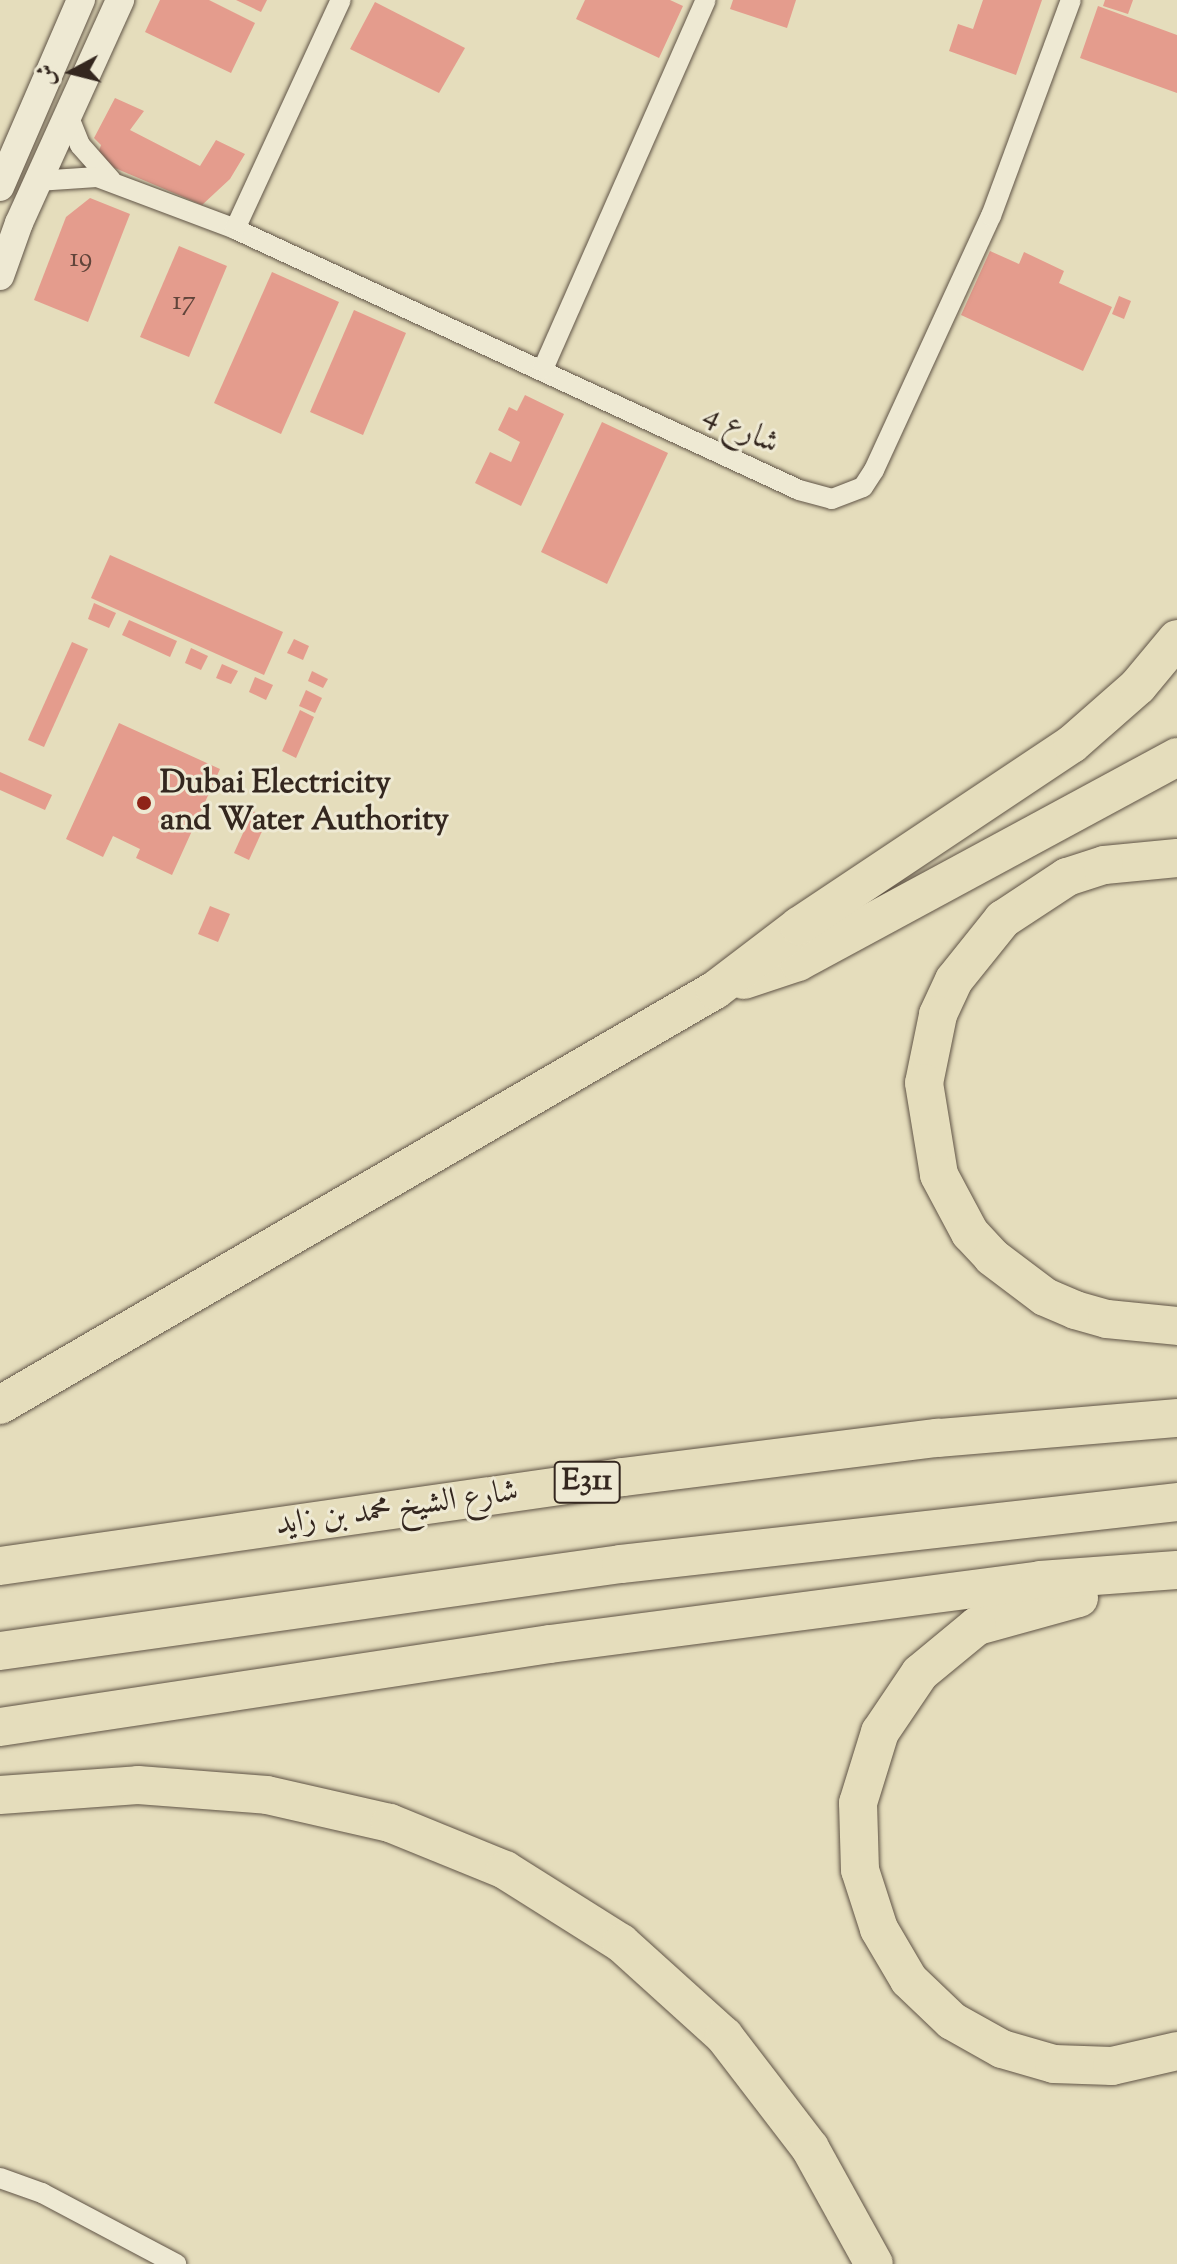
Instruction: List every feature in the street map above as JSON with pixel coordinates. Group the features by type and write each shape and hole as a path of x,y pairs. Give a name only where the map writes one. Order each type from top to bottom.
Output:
{"highway":[{"path":"0,1405 715,990 799,926 1072,744 1138,686 1177,639"},
{"path":"715,990 798,962 1177,757"},
{"path":"1177,858 1104,865 1067,877 1003,919 954,980 938,1015 924,1083 939,1175 970,1233 992,1257 1045,1297 1075,1310 1107,1319 1177,1326"},
{"name":"شارع الشيخ محمد بن زايد","path":"0,1566 639,1475 938,1438 1177,1418"},
{"path":"0,1651 621,1564 1177,1502"},
{"path":"0,1727 535,1646 1040,1580 1177,1570"},
{"path":"1177,1585 1048,1603 977,1626 920,1673 880,1732 858,1803 860,1870 879,1929 909,1980 952,2021 1002,2049 1054,2064 1112,2066 1177,2051"},
{"path":"0,1795 138,1785 224,1789 349,1812 467,1852 545,1892 656,1971 745,2059 810,2148 874,2264"},
{"path":"810,2148 822,2192 853,2264"}],"street":[{"path":"0,187 81,0"},
{"path":"0,276 37,181 120,0"},
{"path":"235,229 341,0"},
{"path":"543,369 706,0"},
{"name":"شارع 4","path":"37,181 67,175 111,180 235,229 815,497 849,496 863,487 991,216 1071,0"},
{"name":"شارع 4","path":"68,115 88,158 111,180"},
{"path":"0,2178 42,2193 176,2264"}],"building":[{"path":"160,0 209,0 255,23 231,73 145,32"},
{"path":"236,0 267,0 261,12"},
{"path":"585,0 670,0 683,6 659,58 576,19"},
{"path":"733,0 796,0 787,28 730,9"},
{"path":"983,0 1042,0 1016,75 949,51 958,24 973,29"},
{"path":"1105,0 1133,0 1128,14 1103,6"},
{"path":"375,2 465,48 439,93 350,49"},
{"path":"1098,6 1177,35 1177,93 1080,58"},
{"path":"115,98 144,111 130,130 200,166 216,140 245,154 230,179 202,205 96,160 101,145 94,138"},
{"path":"90,198 130,214 88,322 34,300 66,217"},
{"path":"179,246 227,266 189,357 140,337"},
{"path":"990,251 1019,264 1024,252 1064,271 1059,283 1112,307 1083,371 961,315"},
{"path":"272,272 339,302 281,434 214,403"},
{"path":"1119,296 1131,301 1124,319 1112,314"},
{"path":"354,310 406,333 363,435 310,412"},
{"path":"525,395 564,414 521,506 475,483 490,452 511,462 520,442 498,430 509,407 517,411"},
{"path":"602,422 668,453 607,584 541,552"},
{"path":"110,555 283,632 264,675 91,598"},
{"path":"94,603 116,613 109,628 88,619"},
{"path":"129,620 177,641 170,657 122,635"},
{"path":"294,639 309,646 303,660 287,653"},
{"path":"72,642 88,649 44,747 28,740"},
{"path":"191,648 208,656 201,670 185,663"},
{"path":"222,664 238,671 231,684 216,678"},
{"path":"312,671 328,679 323,688 308,681"},
{"path":"255,677 273,685 266,700 249,692"},
{"path":"306,690 322,698 315,713 299,706"},
{"path":"300,710 314,717 296,758 282,751"},
{"name":"Dubai Electricity and Water Authority","path":"119,723 220,769 172,875 136,858 140,849 113,836 103,857 66,839"},
{"path":"0,772 52,795 45,810 0,790"},
{"path":"253,811 268,818 249,860 234,853"},
{"path":"210,906 230,914 218,942 198,934"}],"place":[{"name":"Dubai Electricity and Water Authority","path":"144,803"}]}
